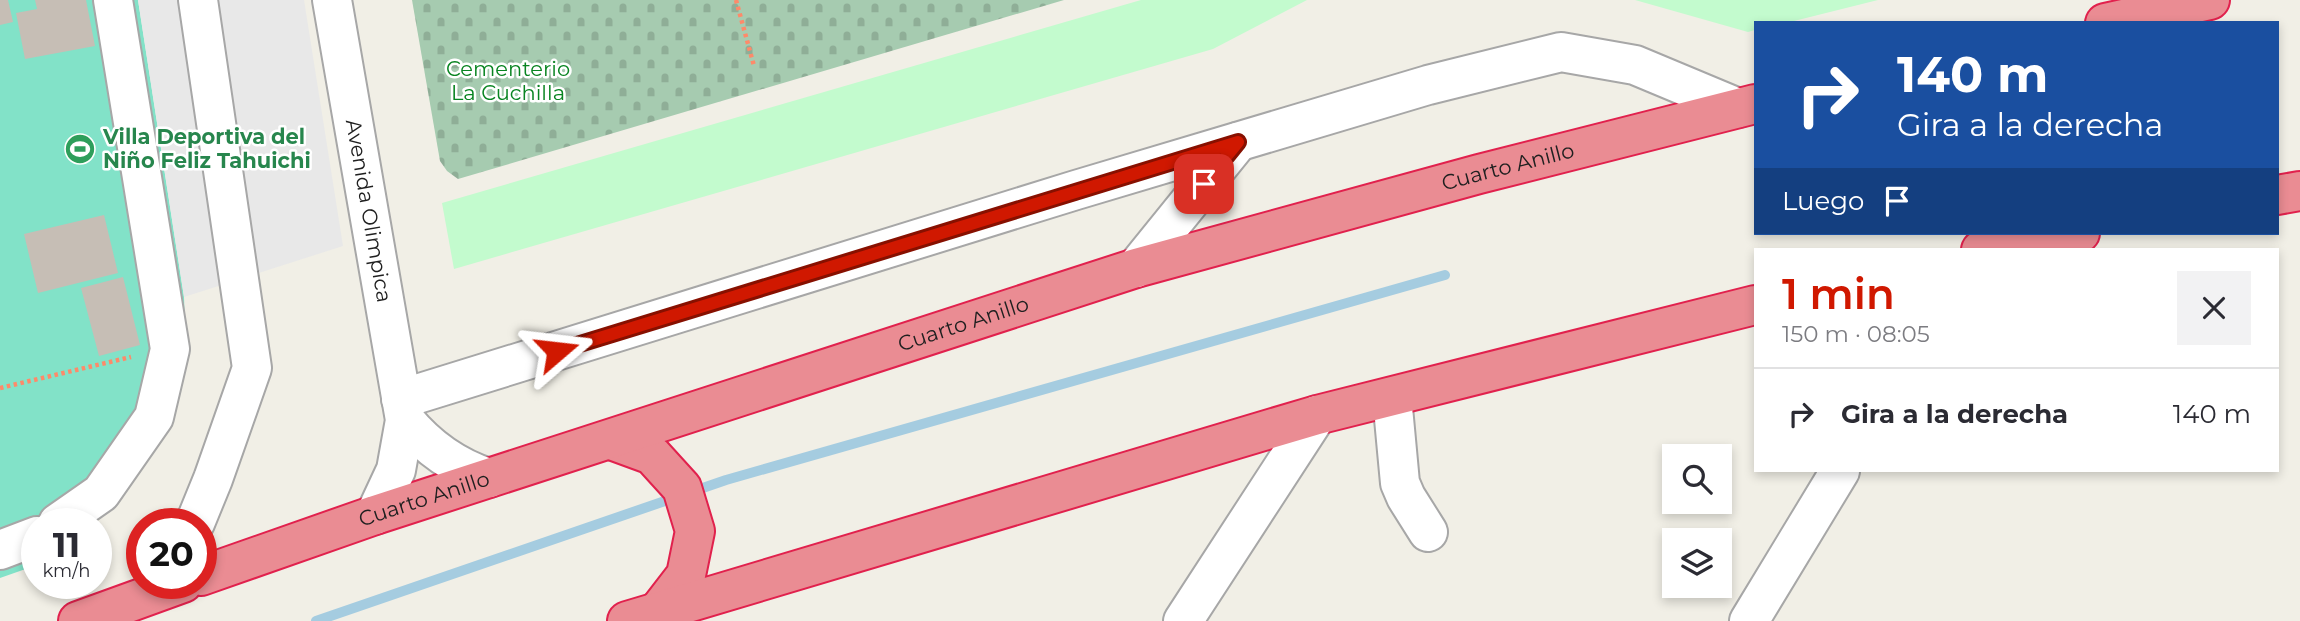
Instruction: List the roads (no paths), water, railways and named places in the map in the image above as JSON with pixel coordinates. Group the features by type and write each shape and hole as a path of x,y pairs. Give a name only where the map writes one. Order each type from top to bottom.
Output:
{"highway":[{"path":"2114,21 2210,0"},
{"name":"Cuarto Anillo","path":"217,575 375,515 1136,268 1466,177 1747,106"},
{"path":"2279,195 2300,191"},
{"path":"1993,248 2068,235"},
{"path":"643,616 1317,415 1754,305"},
{"path":"611,440 652,455 682,488 695,531 686,575 643,616"},
{"name":"Cuarto Anillo","path":"78,621 148,599"}],"street":[{"path":"80,508 101,493 154,417 170,349 113,0"},
{"path":"198,0 252,369 201,508"},
{"name":"Avenida Olimpica","path":"332,0 403,410 396,470 375,515"},
{"name":"Cuarto Anillo","path":"403,410 1238,142 1428,85 1560,52 1635,65 1747,106"},
{"path":"1136,268 1238,142"},
{"path":"1392,397 1400,483 1428,532"},
{"path":"403,410 418,436 434,450 469,471 489,478"},
{"path":"1183,621 1317,415"},
{"path":"1749,621 1839,472"},
{"path":"0,550 21,542"}],"waterway":[{"path":"316,621 726,480 1445,275"}],"place":[{"name":"Villa Deportiva del Niño Feliz Tahuichi","path":"80,149"}],"park label":[{"name":"Cementerio La Cuchilla","path":"508,81"}]}
